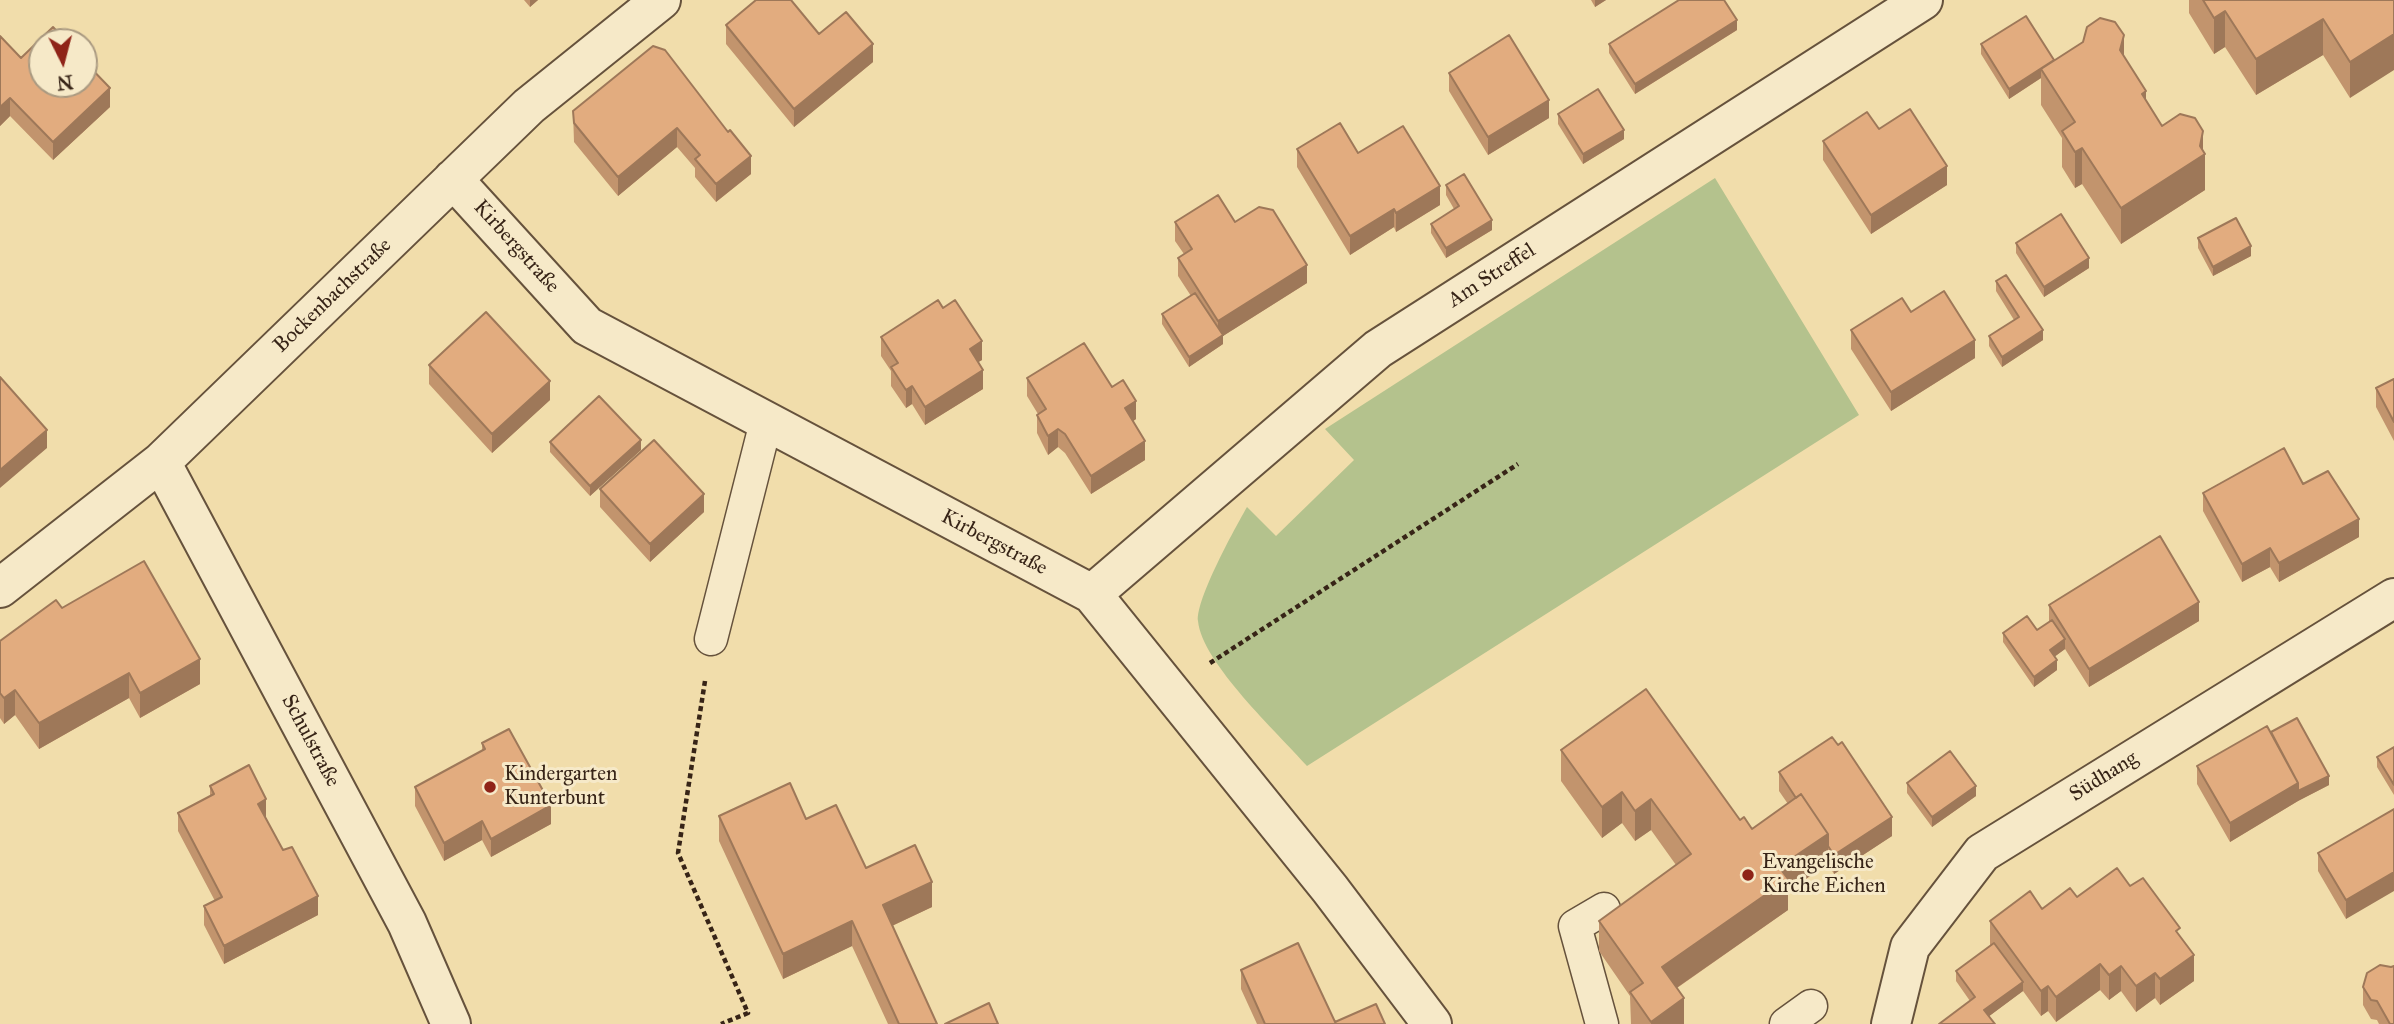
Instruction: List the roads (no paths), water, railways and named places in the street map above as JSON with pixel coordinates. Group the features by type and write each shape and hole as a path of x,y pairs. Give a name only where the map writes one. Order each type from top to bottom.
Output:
{"street":[{"name":"Bockenbachstraße","path":"0,588 162,462 529,106 661,0"},
{"name":"Am Streffel","path":"1092,594 1378,349 1923,0"},
{"name":"Kirbergstraße","path":"453,180 587,326 1092,594 1330,889 1432,1024"},
{"name":"Schulstraße","path":"162,462 407,923 451,1024"},
{"name":"Südhang","path":"1891,1024 1910,947 1982,853 2394,598"}],"lane":[{"path":"711,639 766,422"},
{"path":"1602,1024 1576,926 1604,909"}],"place":[{"name":"Kindergarten Kunterbunt","path":"490,787"},
{"name":"Evangelische Kirche Eichen","path":"1748,875"}]}
